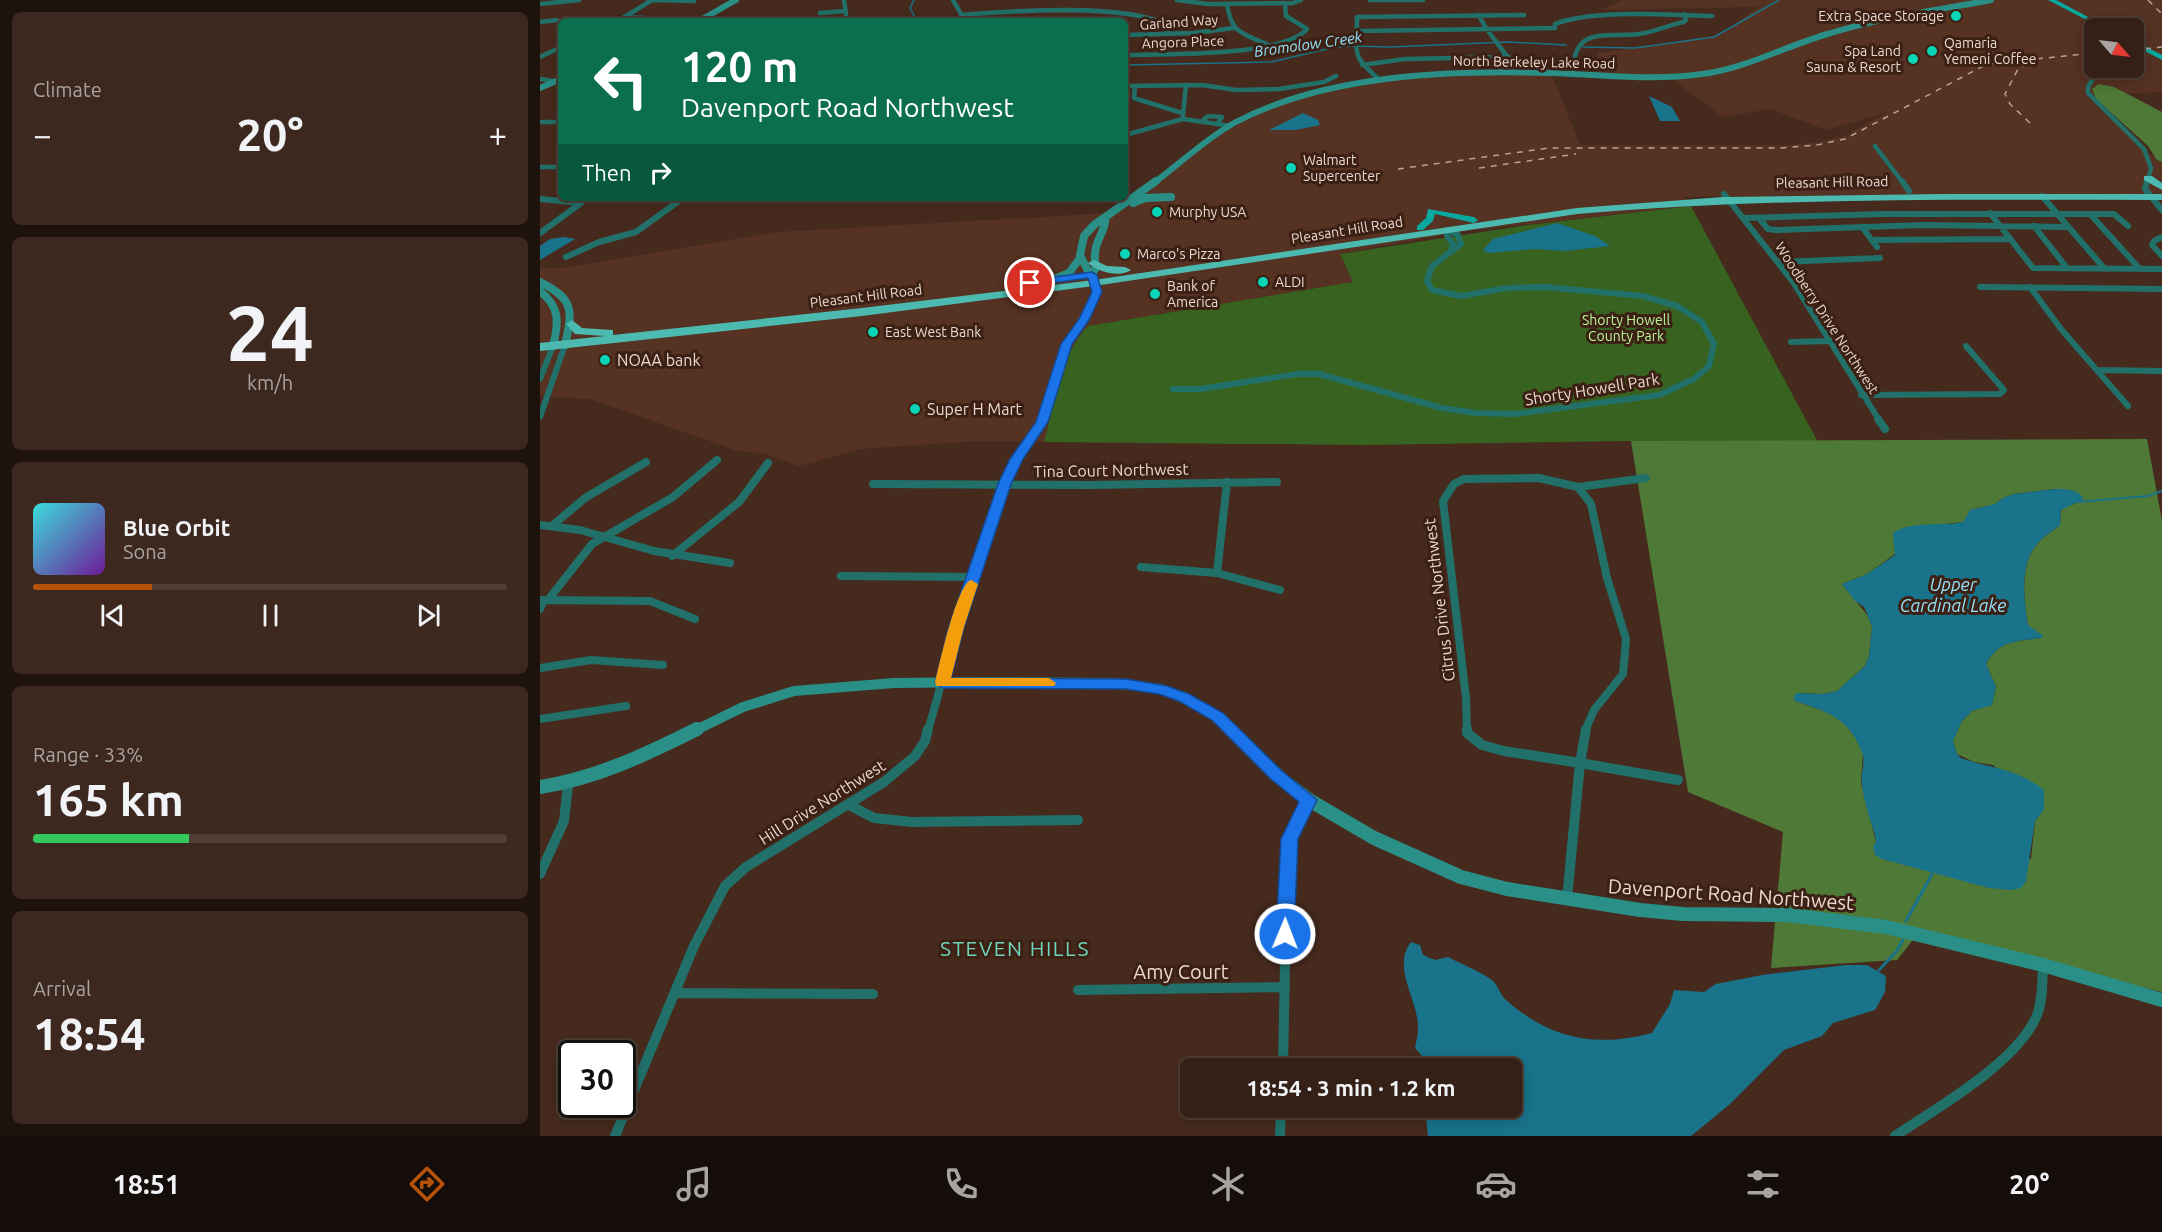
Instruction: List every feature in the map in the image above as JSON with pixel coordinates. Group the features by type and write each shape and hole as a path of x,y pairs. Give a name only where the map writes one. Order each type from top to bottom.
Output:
{"highway":[{"path":"2148,178 2162,187"},
{"name":"Pleasant Hill Road","path":"540,340 560,342 851,314 1093,274 1447,230 1577,211 1726,197 1909,191 2149,194"},
{"name":"Pleasant Hill Road","path":"540,348 609,333 1052,280 1632,199 2042,196 2162,192"},
{"path":"2149,194 2162,198"},
{"path":"572,324 581,331 609,333"}],"main road":[{"path":"2052,0 2087,18"},
{"path":"2144,48 2162,58"}],"street":[{"path":"540,4 579,0"},
{"path":"626,17 652,0 694,2"},
{"path":"704,18 736,0"},
{"path":"844,0 846,18"},
{"path":"952,0 963,18"},
{"path":"1177,0 1227,4 1286,3 1301,0"},
{"path":"1370,0 1423,0"},
{"name":"North Berkeley Lake Road","path":"1080,258 1081,245 1086,232 1094,223 1105,219 1163,178 1232,125 1294,99 1334,88 1380,80 1446,74 1513,73 1669,77 1719,71 1847,28 1991,0"},
{"name":"Angora Place","path":"1128,55 1235,51 1294,40 1307,29 1286,16 1286,3"},
{"path":"1227,4 1229,20 1234,28 1268,45"},
{"path":"820,13 845,11"},
{"path":"961,15 1023,12 1135,14 1161,19 1169,26 1167,33"},
{"path":"1357,31 1555,28 1555,24 1568,19 1635,14 1712,16"},
{"path":"1574,74 1573,55 1584,40 1608,35 1647,32 1684,22 1686,20 1684,14"},
{"path":"1479,15 1484,29 1493,42 1508,52 1513,73"},
{"path":"1380,80 1362,65 1357,56 1357,17 1524,15"},
{"path":"626,17 644,18"},
{"path":"540,22 557,20"},
{"name":"Garland Way","path":"1128,35 1194,33 1234,28"},
{"path":"540,57 558,48"},
{"path":"550,52 558,53"},
{"path":"1362,65 1408,59 1510,62"},
{"path":"1128,86 1186,85 1236,90 1279,89 1324,82 1336,76"},
{"path":"2093,78 2088,87 2088,93 2144,149 2151,168 2145,189 2162,210"},
{"path":"540,79 553,81"},
{"path":"540,88 558,80"},
{"path":"1183,116 1186,85"},
{"path":"1135,86 1134,98 1195,120"},
{"path":"1175,121 1183,116 1232,125"},
{"path":"1128,134 1175,121 1204,120"},
{"path":"540,122 558,122"},
{"path":"1875,146 1909,191"},
{"path":"540,167 558,167"},
{"path":"1123,206 1145,198 1171,197 1157,191 1157,186 1163,178"},
{"path":"2042,196 2103,267"},
{"name":"Woodberry Drive Northwest","path":"1726,197 1779,262 1830,341 1861,395 1885,429"},
{"path":"540,199 558,201"},
{"path":"540,233 581,203 560,201"},
{"path":"566,257 599,242 636,232 679,201"},
{"path":"1990,213 2032,268 2162,269"},
{"path":"1744,218 1990,213 2115,214 2128,226"},
{"path":"2090,214 2139,268"},
{"path":"1759,218 1768,229 1776,230 1862,227 2068,227"},
{"path":"1080,258 1085,270 1093,274 1096,240 1106,224 1105,219"},
{"path":"2034,226 2067,268"},
{"path":"1862,227 1877,247"},
{"name":"Shorty Howell Park","path":"1173,388 1200,389 1297,374 1319,374 1442,408 1476,414 1514,414 1659,395 1694,379 1709,366 1713,358 1711,335 1702,322 1677,306 1643,296 1545,287 1507,288 1461,296 1432,290 1427,281 1429,271 1438,260 1451,251 1453,244 1447,230"},
{"path":"2162,237 2156,238 2152,245 2162,256"},
{"path":"1872,240 2010,239"},
{"path":"1052,280 1070,273 1080,258"},
{"path":"1779,262 1880,258"},
{"name":"Hill Drive Northwest","path":"615,1136 694,946 725,886 746,867 884,782 915,756 925,741 957,627 1005,484 1016,459 1042,422 1066,344 1095,300 1097,292 1093,274"},
{"path":"540,282 567,301 572,311 572,324 540,379"},
{"path":"1980,287 2162,289"},
{"path":"2030,287 2061,329 2128,406"},
{"path":"540,291 554,304 559,314 560,342 546,404 540,417"},
{"path":"1791,342 1830,341"},
{"path":"1861,395 2000,394 2004,390 1966,346"},
{"path":"2097,370 2162,371"},
{"path":"540,609 544,600 574,565 602,537 672,497 717,460"},
{"path":"553,525 585,498 646,462"},
{"path":"672,556 739,502 768,463"},
{"name":"Citrus Drive Northwest","path":"1578,487 1539,478 1464,479 1454,484 1443,501 1466,698 1467,733 1482,745 1504,751 1578,761"},
{"path":"1567,899 1578,761 1583,736 1594,710 1623,674 1626,639 1607,578 1591,504 1578,487 1646,478"},
{"path":"1217,573 1227,482"},
{"name":"Tina Court Northwest","path":"873,484 1091,485 1277,482"},
{"path":"540,525 580,528 602,537 672,556 730,563"},
{"path":"1141,567 1217,573 1281,590"},
{"path":"841,576 974,577"},
{"path":"544,600 650,601 695,619"},
{"path":"540,668 591,660 663,665"},
{"name":"Davenport Road Northwest","path":"540,787 568,785 650,753 734,712 774,696 811,688 942,683 1114,683 1161,689 1184,697 1218,717 1276,775 1308,800 1374,838 1461,877 1507,889 1683,914 1763,914 1832,919 1909,931 2043,965 2162,1000"},
{"path":"540,719 626,706"},
{"path":"1578,761 1678,780"},
{"path":"540,874 564,821 568,785"},
{"path":"1283,1058 1289,839 1308,800"},
{"path":"849,805 874,818 912,822 1078,820"},
{"path":"1895,1136 1982,1077 2028,1035 2038,1015 2043,965"},
{"name":"Amy Court","path":"1078,990 1285,987"},
{"path":"676,993 873,994"},
{"path":"1280,1136 1281,1118"}],"shaded area":[{"path":"1623,0 2162,0 2162,92 2092,95 2148,153 2162,161 2162,197 1969,194 1685,197 1691,206 1467,231 1340,254 1353,282 1088,326 1069,354 1044,442 977,441 861,449 799,466 765,454 735,450 590,399 540,396 540,268 562,268 776,232 1112,213 1218,135 1276,105 1361,81 1454,74 1551,73 1580,145 1788,145 1819,142 1844,136 1888,112 1826,130 1770,109 1723,117 1669,77 1595,75 1598,53 1720,35 1758,7 1601,10"}],"green space":[{"path":"2099,84 2114,87 2162,112 2162,162 2157,160 2148,146 2096,99 2092,89"},
{"name":"Shorty Howell County Park","path":"1691,206 1818,442 1631,441 1365,445 1044,442 1065,365 1071,351 1088,326 1353,282 1340,254 1528,225"},
{"path":"2147,439 2162,521 2162,992 1920,931 1897,960 1771,968 1783,832 1688,792 1631,441","holes":["2054,489 2070,490 2075,504 2065,506 2061,511 2060,525 2038,543 2032,551 2025,571 2024,594 2028,625 2042,638 2010,643 1991,656 1986,664 1996,687 1992,704 1972,711 1962,721 1953,741 1957,754 1974,762 1993,765 2044,809 2035,821 2031,859 1876,842 1861,783 1863,753 1855,736 1843,722 1830,713 1795,701 1797,693 1823,694 1837,691 1865,666 1869,656 1872,627 1868,616 1842,584 1867,574 1895,554 1895,539 1935,525 1964,522 1970,510 1995,504 2014,494"]}],"water":[{"path":"1649,96 1672,107 1680,121 1660,121"},
{"path":"1303,113 1318,120 1320,125 1296,130 1269,130"},
{"path":"1557,223 1595,236 1610,246 1565,251 1535,249 1488,253 1483,250 1493,239"},
{"path":"564,237 575,239 540,260 540,246 550,239"},
{"name":"Upper Cardinal Lake","path":"2054,489 2075,491 2084,499 2061,510 2060,525 2038,543 2032,551 2025,571 2024,594 2028,625 2043,636 2010,643 1991,656 1986,664 1996,687 1992,705 1972,711 1962,721 1953,741 1957,754 1961,758 2014,773 2044,790 2044,809 2035,821 2026,881 2021,888 2011,890 1989,888 1882,859 1875,855 1873,847 1876,842 1875,835 1862,785 1863,756 1857,740 1851,731 1836,718 1795,701 1793,697 1797,693 1823,694 1837,691 1865,666 1869,656 1872,627 1864,607 1855,601 1842,584 1867,574 1895,555 1893,533 1900,529 1918,525 1963,522 1970,510 1995,504 2014,494"},
{"path":"1411,942 1420,945 1423,955 1435,960 1448,957 1478,971 1495,983 1506,1000 1540,1024 1574,1037 1592,1039 1611,1040 1652,1033 1670,1004 1674,990 1704,992 1716,984 1762,975 1846,965 1867,965 1886,976 1885,992 1875,1010 1833,1023 1822,1036 1784,1050 1730,1104 1691,1136 1428,1136 1426,1118 1522,1118 1522,1058 1423,1058 1415,1048 1418,1031 1417,1018 1405,973 1406,952"}],"waterway":[{"name":"Bromolow Creek","path":"914,0 910,8 915,18"},
{"name":"Bromolow Creek","path":"1583,47 1635,48 1714,37 1779,0"},
{"name":"Bromolow Creek","path":"1128,65 1271,62 1331,48 1351,46 1390,47 1508,42 1566,45"},
{"path":"2078,502 2148,496 2162,491"},
{"path":"1906,921 1932,874"},
{"path":"1879,970 1896,952 1903,940"}],"railway":[{"path":"2148,0 2162,14"},
{"path":"2144,49 2162,47"},
{"path":"1398,169 1549,148 1781,148 1817,145 1845,139 1987,64 2084,54"},
{"path":"2030,123 2010,104 2005,94 2018,69 2033,61"},
{"path":"1479,168 1576,154"}],"slow traffic":[{"path":"971,584 942,683 1049,683"}],"place":[{"name":"Extra Space Storage","path":"1956,16"},
{"name":"Qamaria Yemeni Coffee","path":"1932,51"},
{"name":"Spa Land Sauna & Resort","path":"1913,59"},
{"name":"Walmart Supercenter","path":"1291,168"},
{"name":"Murphy USA","path":"1157,212"},
{"name":"Marco's Pizza","path":"1125,254"},
{"name":"ALDI","path":"1263,282"},
{"name":"Bank of America","path":"1155,294"},
{"name":"East West Bank","path":"873,332"},
{"name":"NOAA bank","path":"605,360"},
{"name":"Super H Mart","path":"915,409"}],"district":[{"name":"STEVEN HILLS","path":"1015,948"}],"route":[{"path":"1030,283 1092,275 1097,292 1084,320 1066,344 1042,422 1016,459 1005,484 957,627 942,683 1126,684 1161,689 1184,697 1218,717 1276,775 1308,800 1289,839 1285,934"}]}
